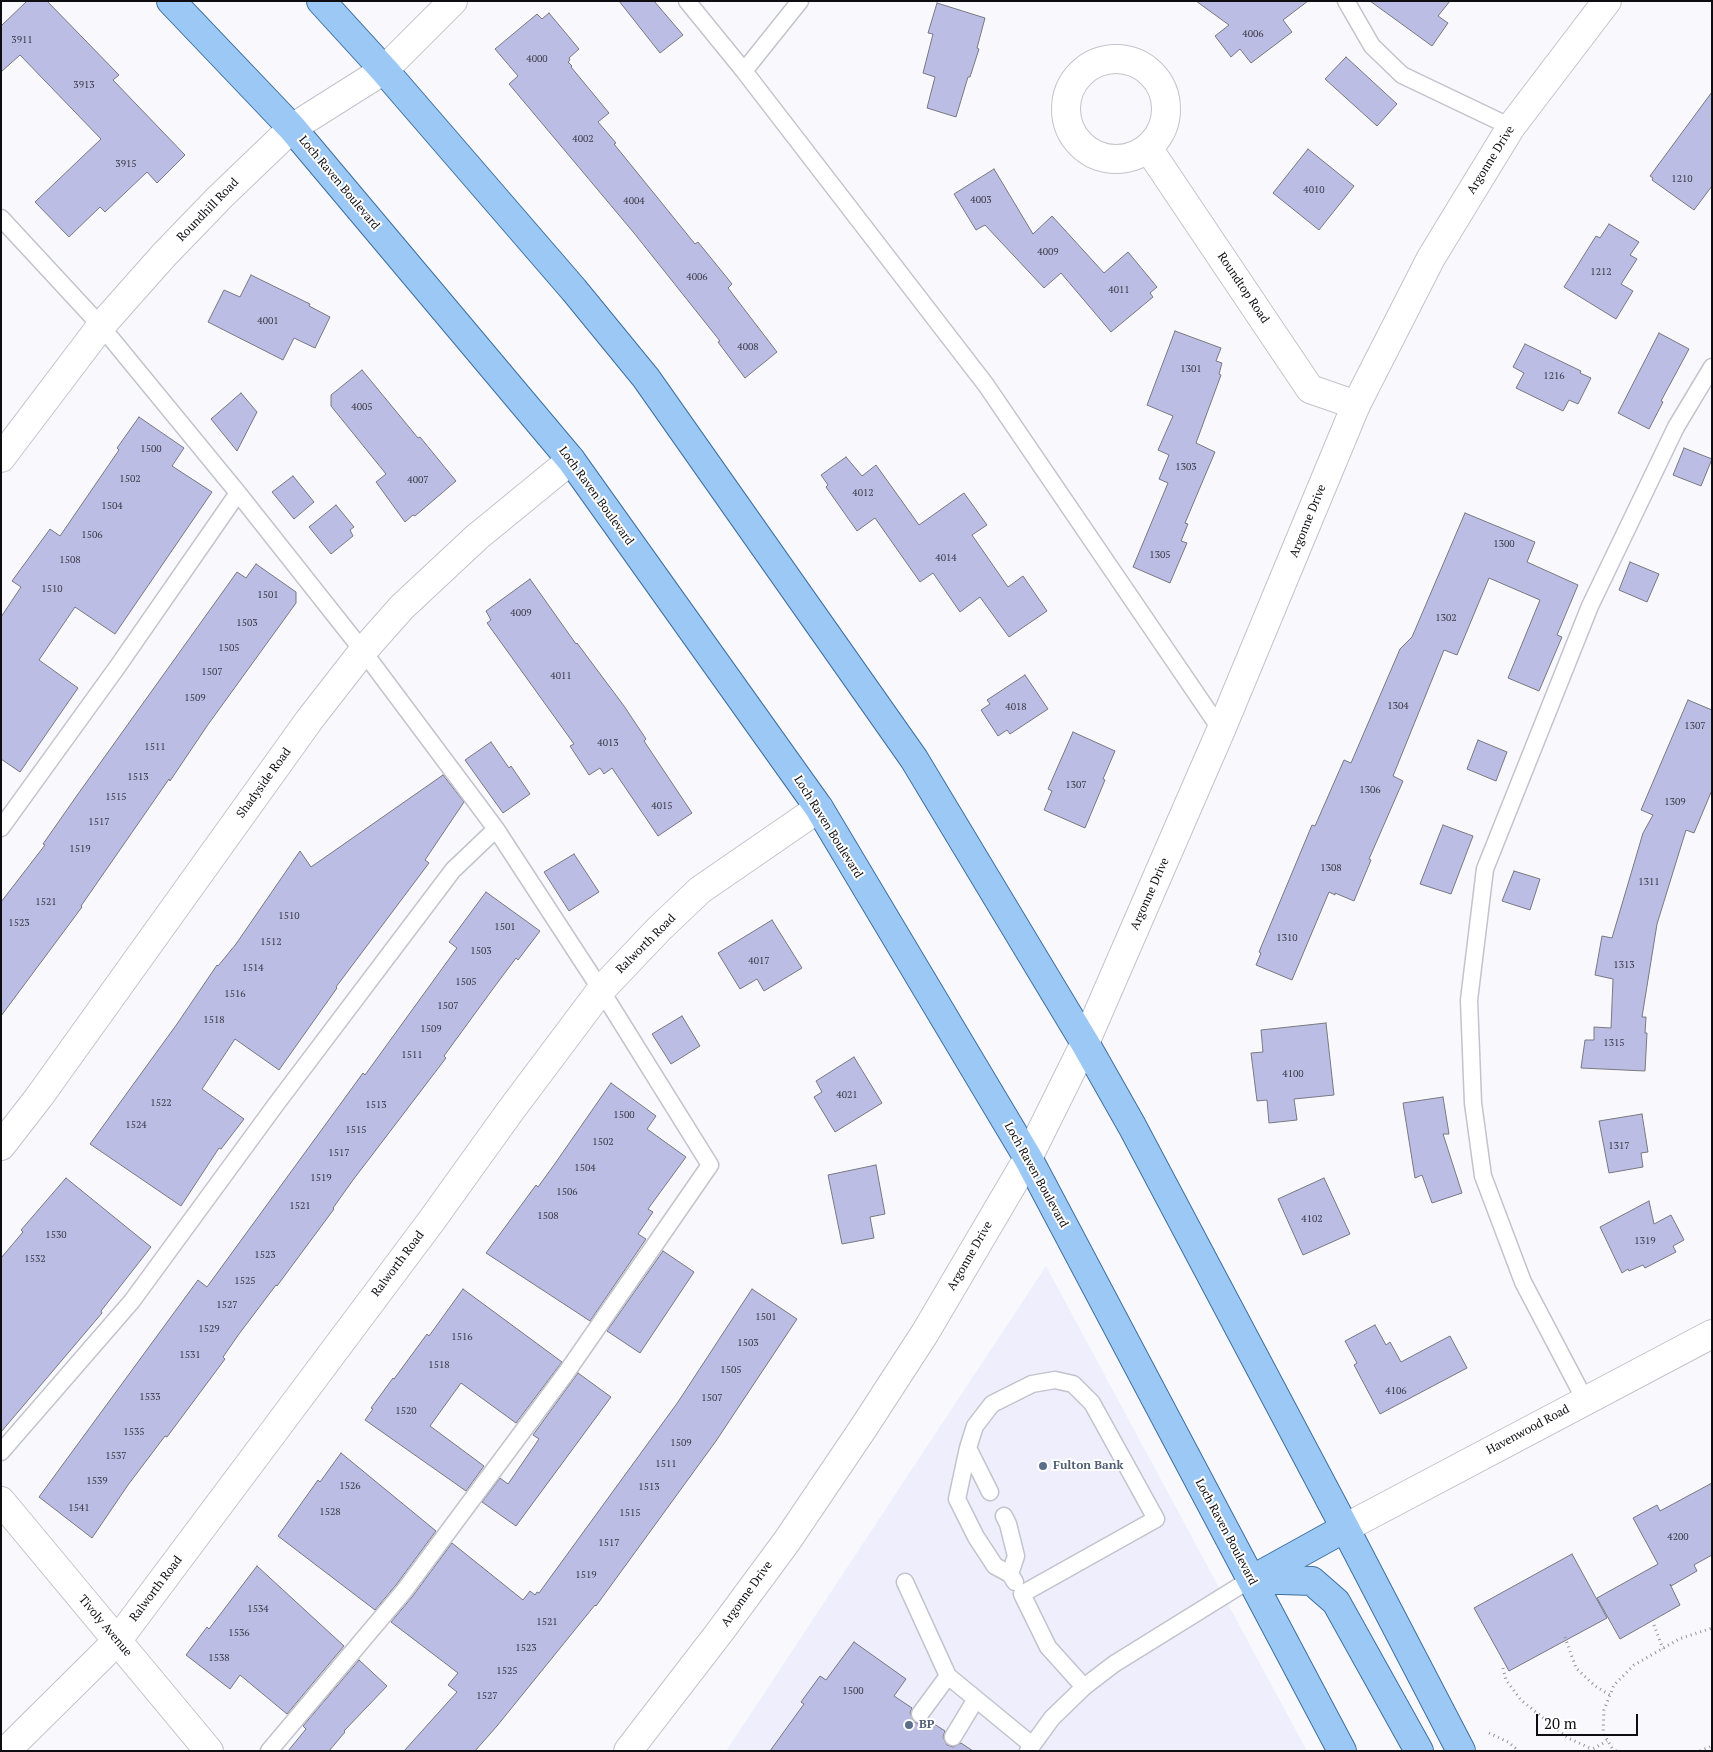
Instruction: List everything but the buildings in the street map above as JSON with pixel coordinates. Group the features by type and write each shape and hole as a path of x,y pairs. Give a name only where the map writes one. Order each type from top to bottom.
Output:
{"main road":[{"name":"Loch Raven Boulevard","path":"171,1 292,128 572,460 819,808 1028,1158 1342,1751"},
{"path":"321,1 384,70 574,290 646,378 914,759 1085,1043 1185,1224 1461,1751"},
{"path":"1251,1579 1345,1528"},
{"path":"1251,1579 1312,1581 1336,1602 1419,1751"}],"street":[{"name":"Roundhill Road","path":"1,458 101,326 164,255 220,197 292,128 384,70 453,1"},
{"name":"Argonne Drive","path":"628,1751 787,1541 864,1427 925,1333 1028,1158 1085,1043 1221,730 1356,405 1432,258 1512,127 1607,1"},
{"name":"Roundtop Road","path":"1148,148 1310,388 1356,405"},
{"name":"Shadyside Road","path":"1,1146 39,1097 310,719 363,651 402,607 477,537 572,460"},
{"name":"Ralworth Road","path":"6,1751 117,1641 420,1236 510,1110 600,990 700,890 819,808"},
{"name":"Havenwood Road","path":"1345,1528 1712,1334"},
{"name":"Tivoly Avenue","path":"1,1501 209,1751"}],"lane":[{"path":"687,1 744,71 986,385 1221,730"},
{"path":"744,71 800,1"},
{"path":"1346,1 1372,46 1402,75 1512,127"},
{"path":"1,218 101,326 238,493 363,651 496,829 710,1165 566,1373 410,1584 269,1751"},
{"path":"1585,1400 1523,1282 1484,1176 1473,1104 1469,1000 1485,869 1590,606 1676,427 1712,367"},
{"path":"1,828 118,666 238,493"},
{"path":"1,1452 132,1301 277,1103 453,870 496,829"},
{"path":"1022,1594 1156,1519 1092,1403 1073,1384 1056,1380 1032,1384 992,1404 975,1426 968,1448 957,1499 976,1537 995,1566 1010,1574 1048,1647 1084,1687"},
{"path":"968,1448 990,1492"},
{"path":"1004,1516 1008,1524 1016,1556 1010,1574"},
{"path":"905,1582 948,1676 1030,1748 1052,1718 1084,1687 1114,1664 1251,1579"},
{"path":"920,1714 948,1676"},
{"path":"952,1737 976,1699"}],"path":[{"path":"1654,1625 1663,1649"},
{"path":"1616,1751 1602,1733 1604,1710 1614,1685 1634,1666 1679,1638 1712,1628"},
{"path":"1565,1637 1576,1668 1595,1686 1610,1695"},
{"path":"1503,1668 1506,1680 1521,1700 1544,1721 1568,1738 1591,1750 1607,1741"},
{"path":"1489,1732 1508,1742 1519,1751"},
{"path":"1700,1751 1712,1746"}],"shaded area":[{"path":"1046,1266 1307,1751 726,1751"}],"place":[{"name":"Fulton Bank","path":"1043,1466"},
{"name":"BP","path":"909,1725"}]}
